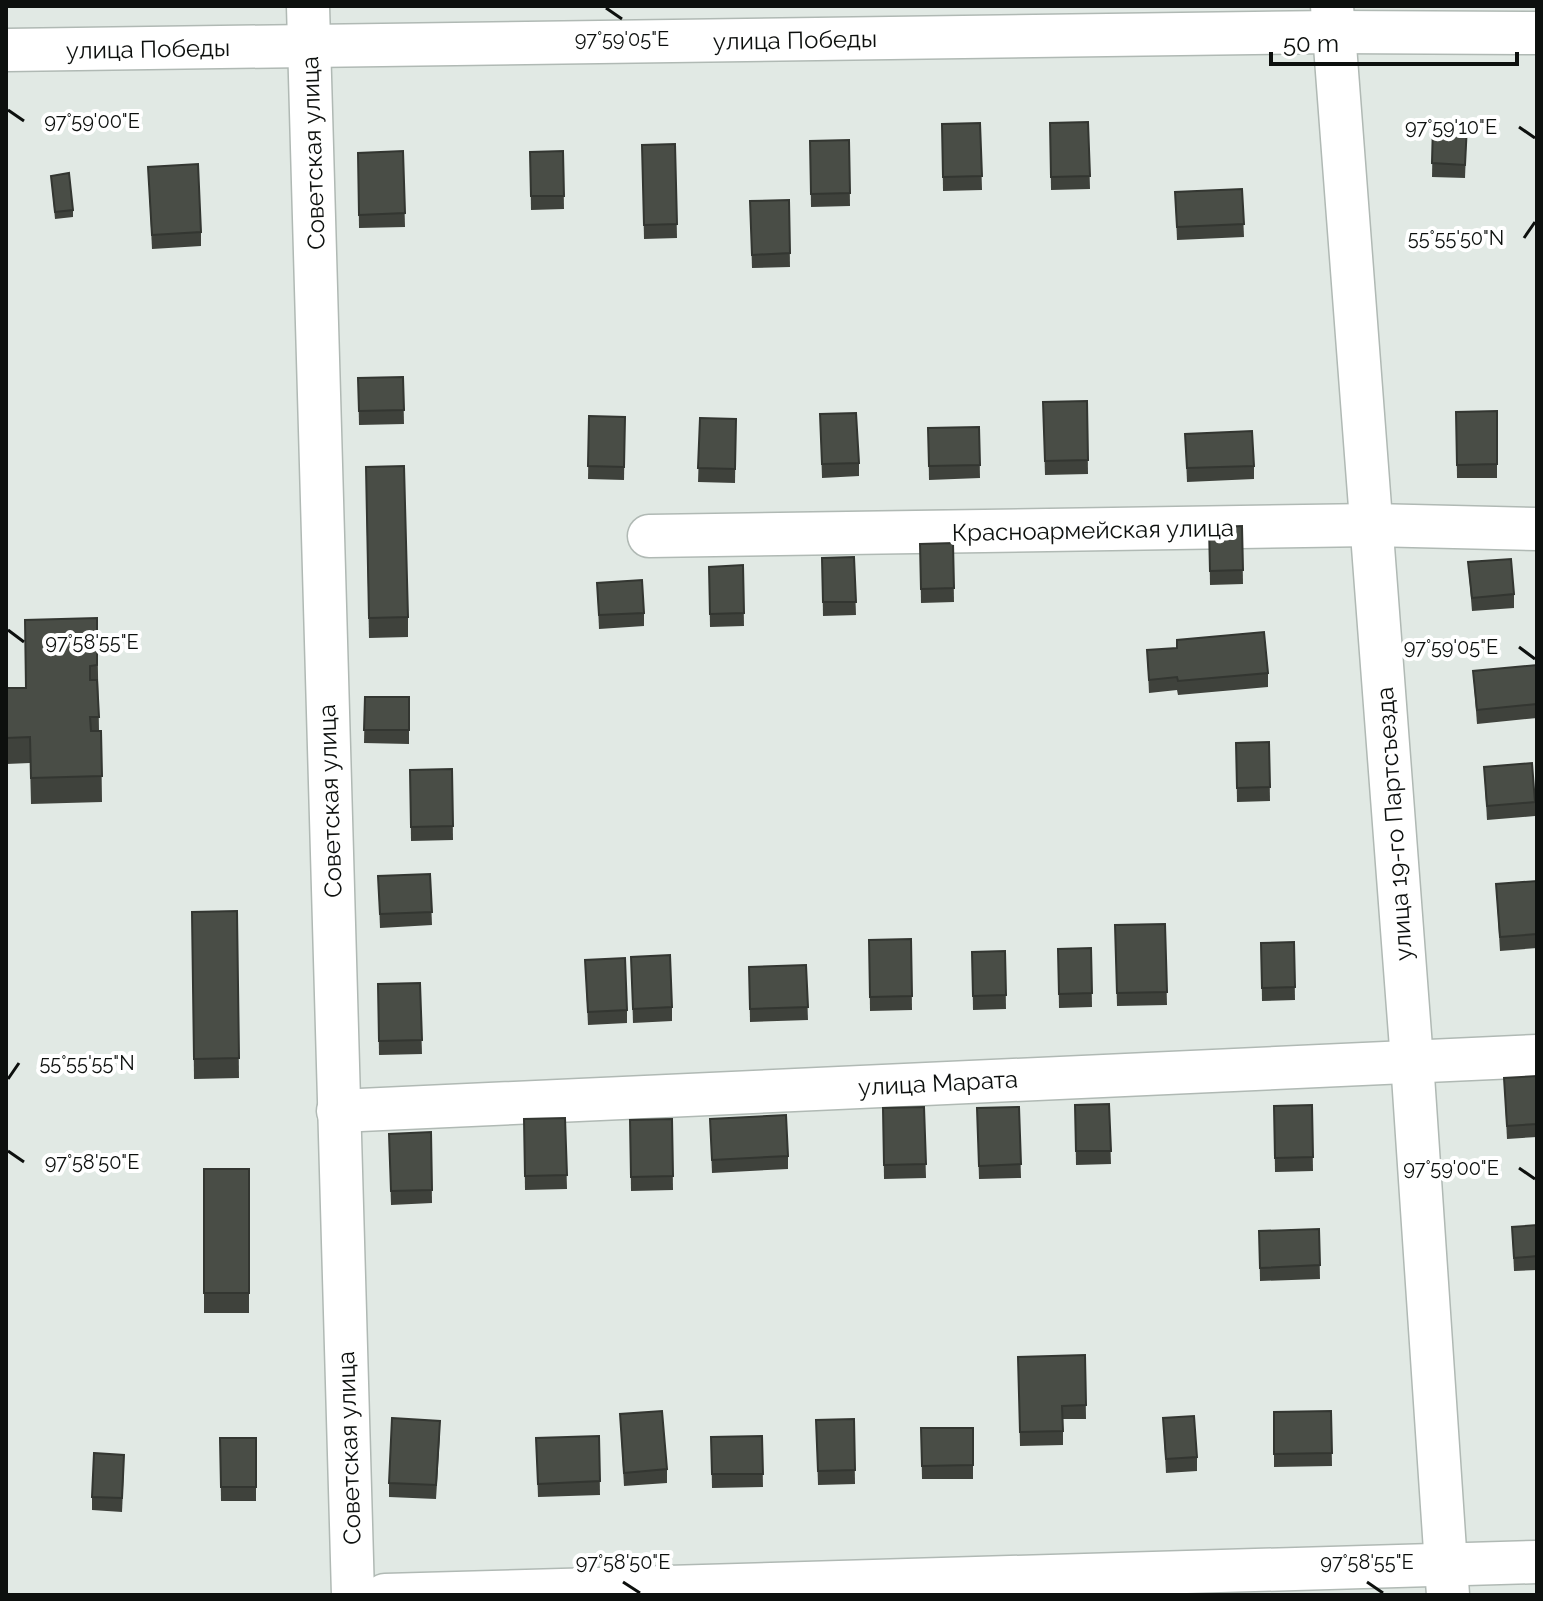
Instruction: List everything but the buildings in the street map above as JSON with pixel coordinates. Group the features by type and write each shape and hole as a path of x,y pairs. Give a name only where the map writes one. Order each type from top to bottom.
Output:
{"street":[{"name":"улица Победы","path":"6,50 309,26 1333,19 1537,33"},
{"name":"улица 19-го Партсъезда","path":"1333,19 1412,1061 1447,1579"},
{"name":"Советская улица","path":"309,26 353,1595"},
{"name":"Красноармейская улица","path":"649,536 1372,525 1537,529"},
{"name":"улица Марата","path":"338,1111 1537,1056"},
{"path":"385,1595 1447,1579 1537,1562"}]}
